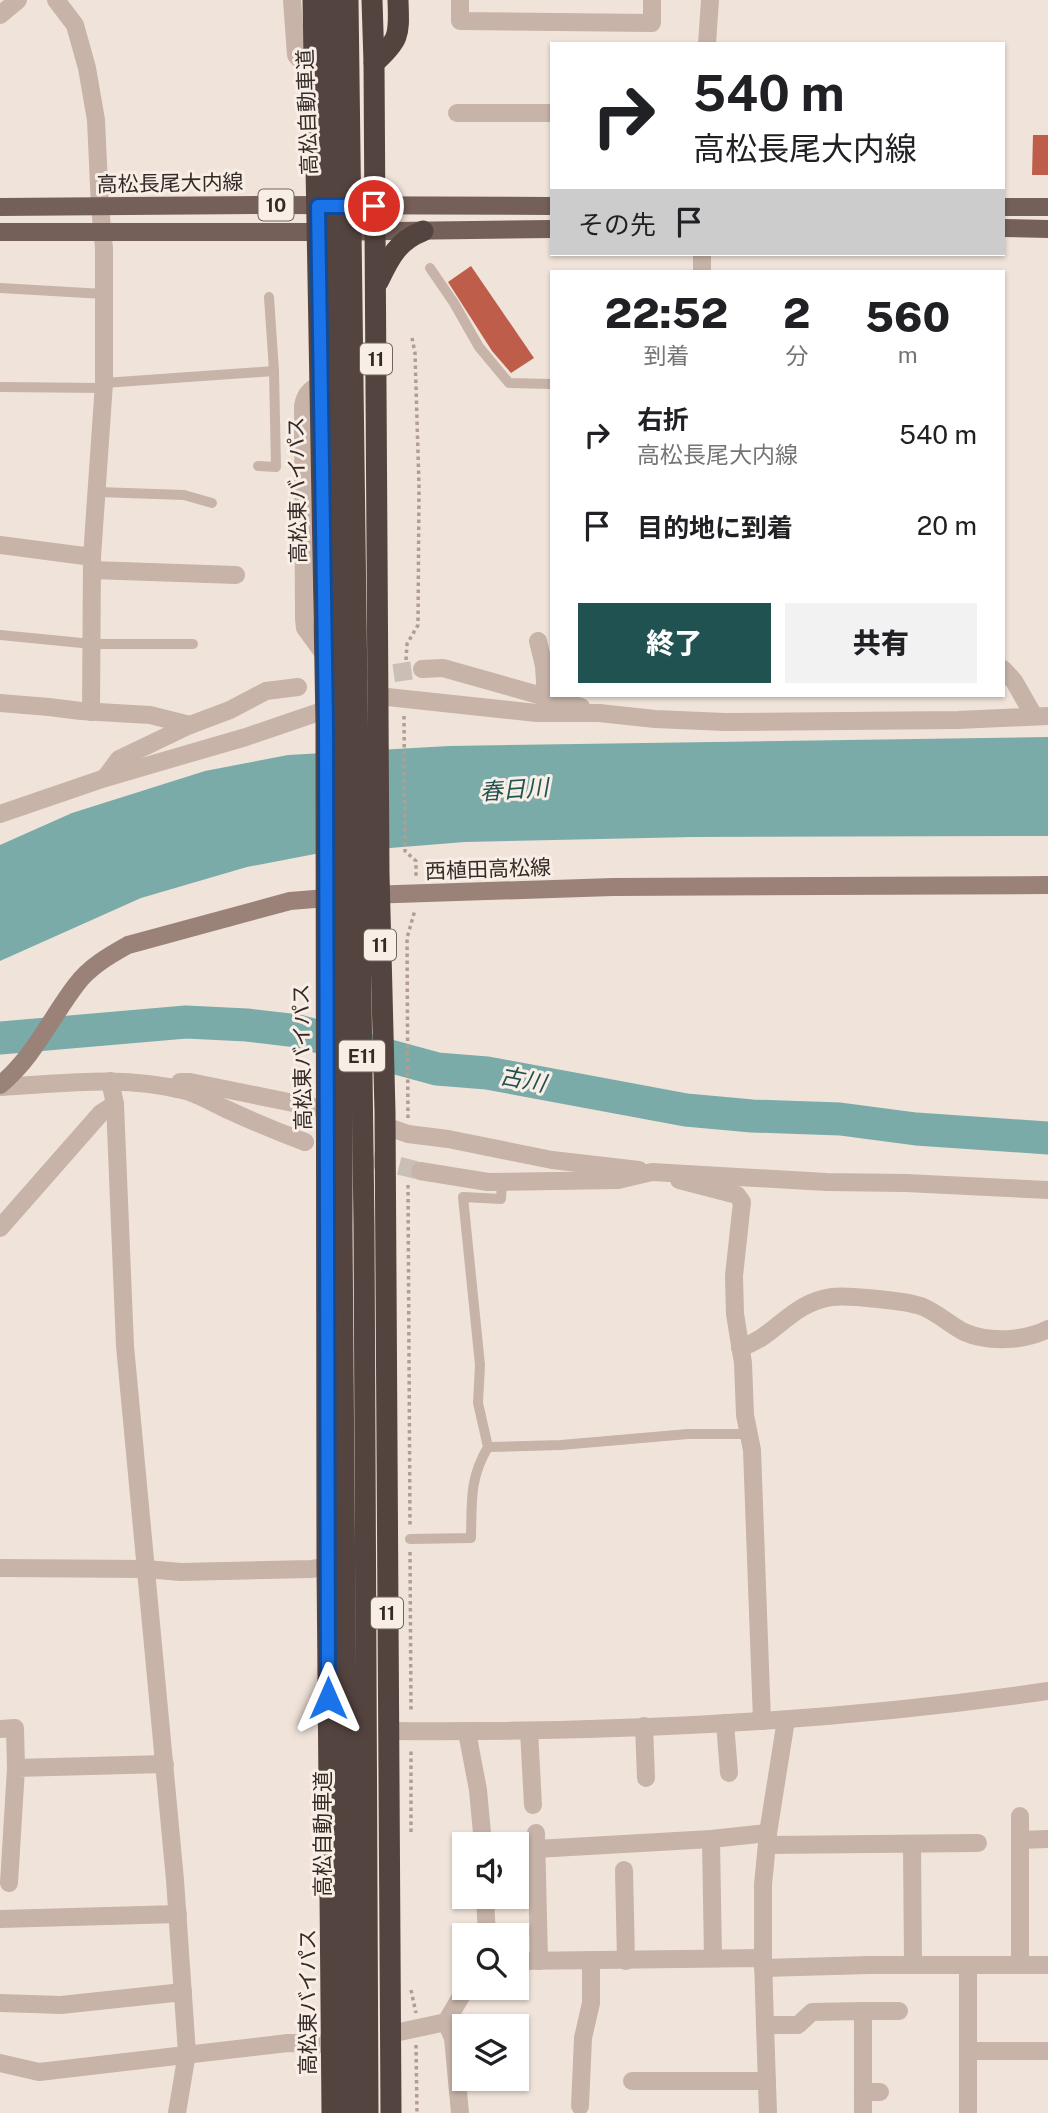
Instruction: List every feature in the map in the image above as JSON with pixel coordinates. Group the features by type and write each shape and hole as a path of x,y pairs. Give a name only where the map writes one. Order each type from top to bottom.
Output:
{"highway":[{"name":"高松東バイパス","path":"313,0 326,717 327,1567 332,2113"},
{"name":"高松自動車道","path":"328,0 342,646 342,1229 349,2113"},
{"name":"高松自動車道","path":"348,0 363,1185 368,2113"},
{"name":"11","path":"372,0 379,883 385,1119 391,2113"},
{"path":"374,63 387,52 399,35 397,0"},
{"path":"375,288 399,244 409,236 423,231"}],"main road":[{"name":"高松長尾大内線","path":"0,208 550,206"},
{"path":"1005,207 1048,207"},
{"path":"1005,228 1048,229"},
{"name":"10","path":"0,232 550,229"},
{"name":"西植田高松線","path":"0,1086 16,1072 36,1046 77,983 105,958 128,945 290,901 326,898 379,883 415,894 612,887 1048,886"}],"street":[{"path":"0,15 18,0"},
{"path":"56,0 75,25 87,68 96,120 103,233 104,386 92,564 91,712"},
{"path":"292,0 296,55 316,78"},
{"path":"460,0 460,20 652,23 652,0"},
{"path":"707,42 710,0"},
{"path":"457,113 550,113"},
{"path":"0,545 92,564 236,575"},
{"path":"538,641 544,666 546,697"},
{"path":"414,669 443,668 598,713"},
{"path":"1005,671 1041,716"},
{"path":"105,778 119,759 190,725 230,710 266,691 298,687"},
{"path":"378,696 537,713 598,713 725,722 958,720 1041,716"},
{"path":"0,704 150,715 190,725"},
{"path":"0,814 105,778 326,717"},
{"path":"0,1086 79,1080 190,1082 328,1105"},
{"path":"110,1081 115,1104 125,1346 178,1914 187,2053 177,2113"},
{"path":"136,1082 185,1090 265,1127 305,1142"},
{"path":"0,1227 93,1121 115,1104"},
{"path":"385,1119 408,1134 552,1160 652,1172 1048,1190"},
{"path":"414,1174 502,1182 618,1180 652,1172"},
{"path":"675,1172 676,1180 737,1195 742,1202 734,1276 735,1314 743,1363 747,1434 752,1450 762,1721"},
{"path":"1026,1188 1048,1198"},
{"path":"740,1348 757,1343 803,1305 834,1296 921,1305 965,1332 988,1339 1013,1339 1048,1329"},
{"path":"0,1568 146,1569 181,1572 327,1567"},
{"path":"388,1731 529,1731 786,1720 955,1705 1048,1692"},
{"path":"768,2113 763,1885 767,1839 786,1720"},
{"path":"725,1723 729,1773"},
{"path":"644,1726 646,1778"},
{"path":"0,1729 15,1728 16,1768 9,1883"},
{"path":"529,1731 533,1805"},
{"path":"467,1732 483,1832"},
{"path":"16,1768 165,1765"},
{"path":"1020,1816 1020,1965"},
{"path":"711,1839 713,1958"},
{"path":"539,1961 536,1841 767,1839 912,1844 978,1843"},
{"path":"1020,1840 1048,1839"},
{"path":"912,1844 913,1965"},
{"path":"624,1870 626,1961"},
{"path":"0,1919 178,1914"},
{"path":"529,1961 713,1958 763,1963 1048,1965"},
{"path":"580,2106 592,2061 583,2038 591,2003 591,1961"},
{"path":"968,1966 968,2113"},
{"path":"0,2003 61,2005 183,1992"},
{"path":"390,2034 446,2022 459,2000"},
{"path":"863,2011 872,2092 863,2112"},
{"path":"765,2025 798,2025 813,2012 899,2011"},
{"path":"446,2022 453,2038 460,2113"},
{"path":"0,2063 39,2072 288,2043 331,2044"},
{"path":"968,2051 1048,2051"},
{"path":"632,2081 767,2081"}],"lane":[{"path":"430,268 479,347 509,383 550,384"},
{"path":"0,288 104,294"},
{"path":"258,467 276,467 270,297"},
{"path":"0,387 104,386 274,371"},
{"path":"98,492 184,495 212,503"},
{"path":"0,635 92,644 193,644"},
{"path":"410,1539 471,1538 473,1481 477,1465 488,1447 478,1403 480,1365 463,1197 501,1199 502,1182"},
{"path":"488,1447 561,1445 688,1434 747,1434"}],"path":[{"path":"412,338 415,352 419,486 418,625 407,644 414,669"},
{"path":"404,699 405,851 416,861 415,916 407,939 408,1134"},
{"path":"411,1838 410,1539 414,1174"},
{"path":"410,1986 417,2016 416,2113"}],"water":[{"name":"春日川","path":"1048,737 1048,836 693,837 465,842 315,854 247,867 141,898 0,961 0,845 72,813 205,771 288,755 449,746"}],"building":[{"path":"1033,135 1048,135 1048,175 1032,175"},
{"path":"471,266 534,358 511,373 492,351 448,282"}],"waterway":[{"name":"古川","path":"0,1038 186,1022 247,1025 298,1031 437,1069 487,1073 686,1110 752,1116 840,1119 916,1129 1048,1138"}],"tunnel":[{"path":"367,677 422,669"},
{"path":"373,1159 420,1171"}],"route":[{"path":"328,1698 326,724 318,206 374,206"}]}
